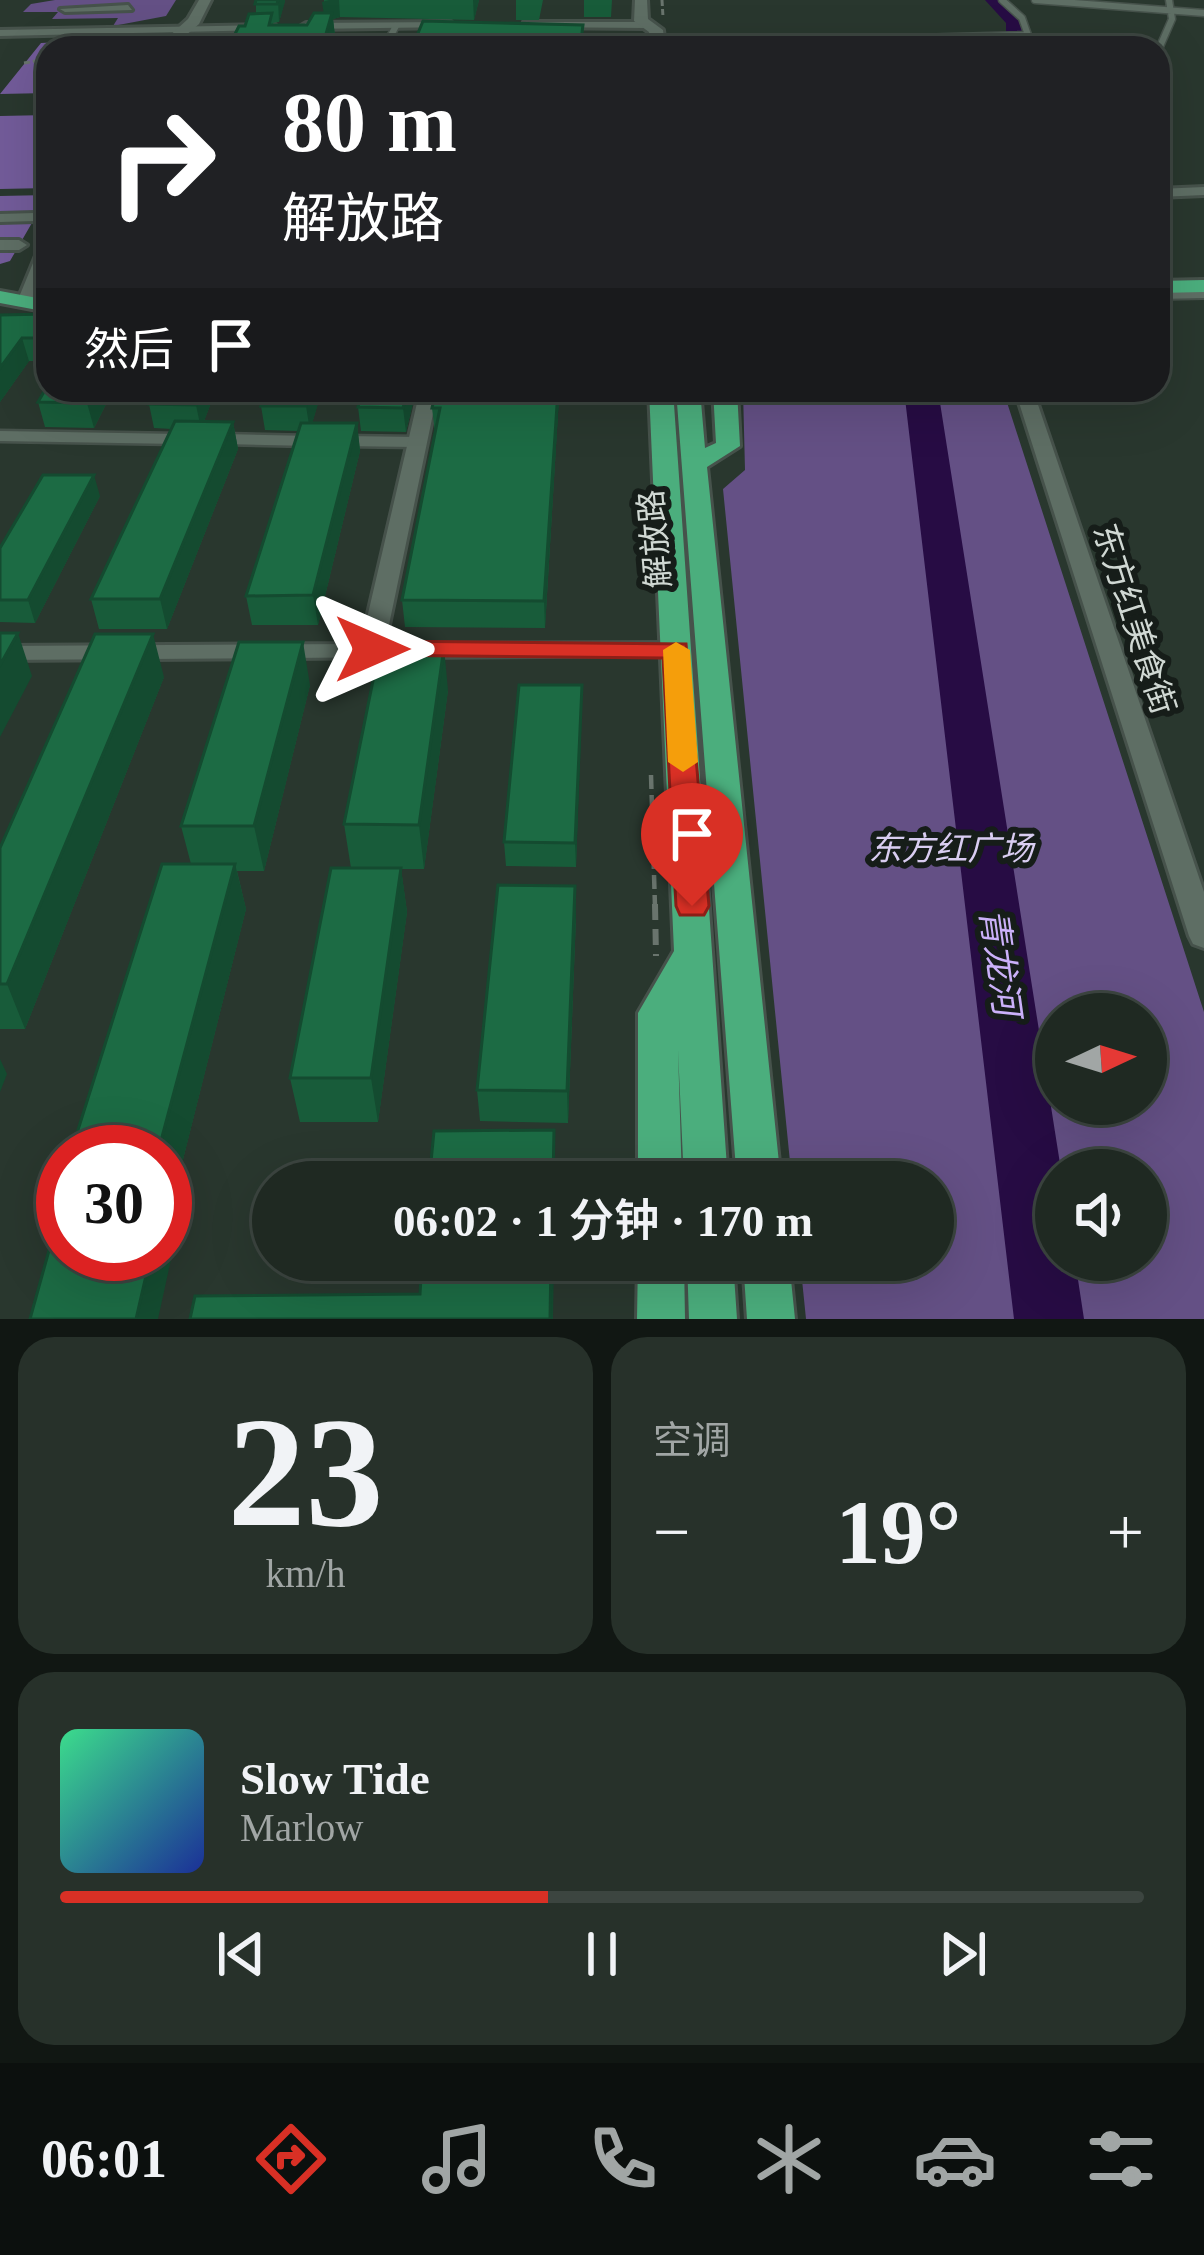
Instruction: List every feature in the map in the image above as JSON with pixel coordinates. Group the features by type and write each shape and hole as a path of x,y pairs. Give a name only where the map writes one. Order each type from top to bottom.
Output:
{"main road":[{"path":"1170,291 1204,290"},
{"path":"0,302 36,302"},
{"path":"1170,305 1204,304"},
{"name":"解放路","path":"662,402 705,1161"},
{"name":"解放路","path":"689,402 757,1161"},
{"path":"693,465 728,446 726,402"},
{"path":"660,1161 658,1013 694,949"},
{"path":"661,1281 662,1319"},
{"path":"711,1281 713,1319"},
{"path":"768,1281 771,1319"}],"street":[{"path":"73,0 65,9 116,8"},
{"path":"186,0 172,22 183,30 278,31"},
{"path":"176,36 205,0"},
{"path":"641,0 650,36"},
{"path":"508,28 646,25 656,21 655,0"},
{"path":"522,24 646,25"},
{"path":"301,30 396,27"},
{"path":"11,31 461,27"},
{"path":"181,36 183,30"},
{"path":"1170,192 1204,191"},
{"path":"0,218 35,217"},
{"path":"0,245 20,245"},
{"path":"372,649 426,402"},
{"name":"东方红美食街","path":"1028,402 1204,936"},
{"path":"0,653 676,650"}],"lane":[{"path":"956,36 1025,35 1022,18 1002,0"},
{"path":"1035,0 1204,13"},
{"path":"1163,36 1172,11 1169,0"},
{"path":"391,36 396,27"},
{"path":"0,436 185,439"},
{"path":"209,439 417,442"}],"path":[{"path":"24,63 36,61"}],"green space":[{"path":"176,0 166,16 113,26 118,18 52,19 58,12 23,12 31,4"},
{"name":"东方红广场","path":"743,402 1007,402 1204,1012 1204,1319 806,1319 802,1281 954,1281 954,1161 790,1161 723,489 745,470"}],"shaded area":[{"path":"36,49 36,93 0,94"},
{"path":"36,115 36,188 0,189 0,116"},
{"path":"36,195 36,216 10,261 0,264 0,196"}],"building":[{"path":"272,13 269,25 307,25 314,13 332,13 325,36 234,36 249,14"},
{"path":"423,21 583,25 582,36 417,36"},
{"path":"36,314 36,338 22,338 0,368 0,315"},
{"path":"150,402 197,402 196,405"},
{"path":"262,402 307,402 306,406 261,406"},
{"path":"359,402 405,402 403,408 358,407"},
{"path":"433,402 557,402 544,601 402,600 440,408 432,408"},
{"path":"175,421 233,422 160,599 91,599"},
{"path":"301,423 357,423 313,595 246,596"},
{"path":"43,475 94,475 28,600 0,600 0,548"},
{"path":"0,633 18,633 0,665"},
{"path":"95,634 153,634 7,984 0,984 0,848"},
{"path":"239,642 303,642 254,826 181,826"},
{"path":"380,646 444,647 419,825 344,824"},
{"path":"519,685 582,685 575,843 504,842"},
{"path":"162,864 235,864 165,1125 80,1125"},
{"path":"331,868 401,868 371,1078 290,1078"},
{"path":"498,885 575,886 567,1091 477,1090"},
{"path":"554,1130 553,1161 431,1161 434,1131"},
{"path":"41,1281 145,1281 136,1319 30,1319"},
{"path":"421,1281 551,1281 550,1319 190,1319 195,1296 420,1294"}],"waterway":[{"name":"青龙河","path":"995,0 1016,22 1016,36"},
{"name":"青龙河","path":"923,402 1049,1319"}],"slow traffic":[{"path":"676,650 683,762"}],"route":[{"path":"372,649 676,650 692,906"}]}
